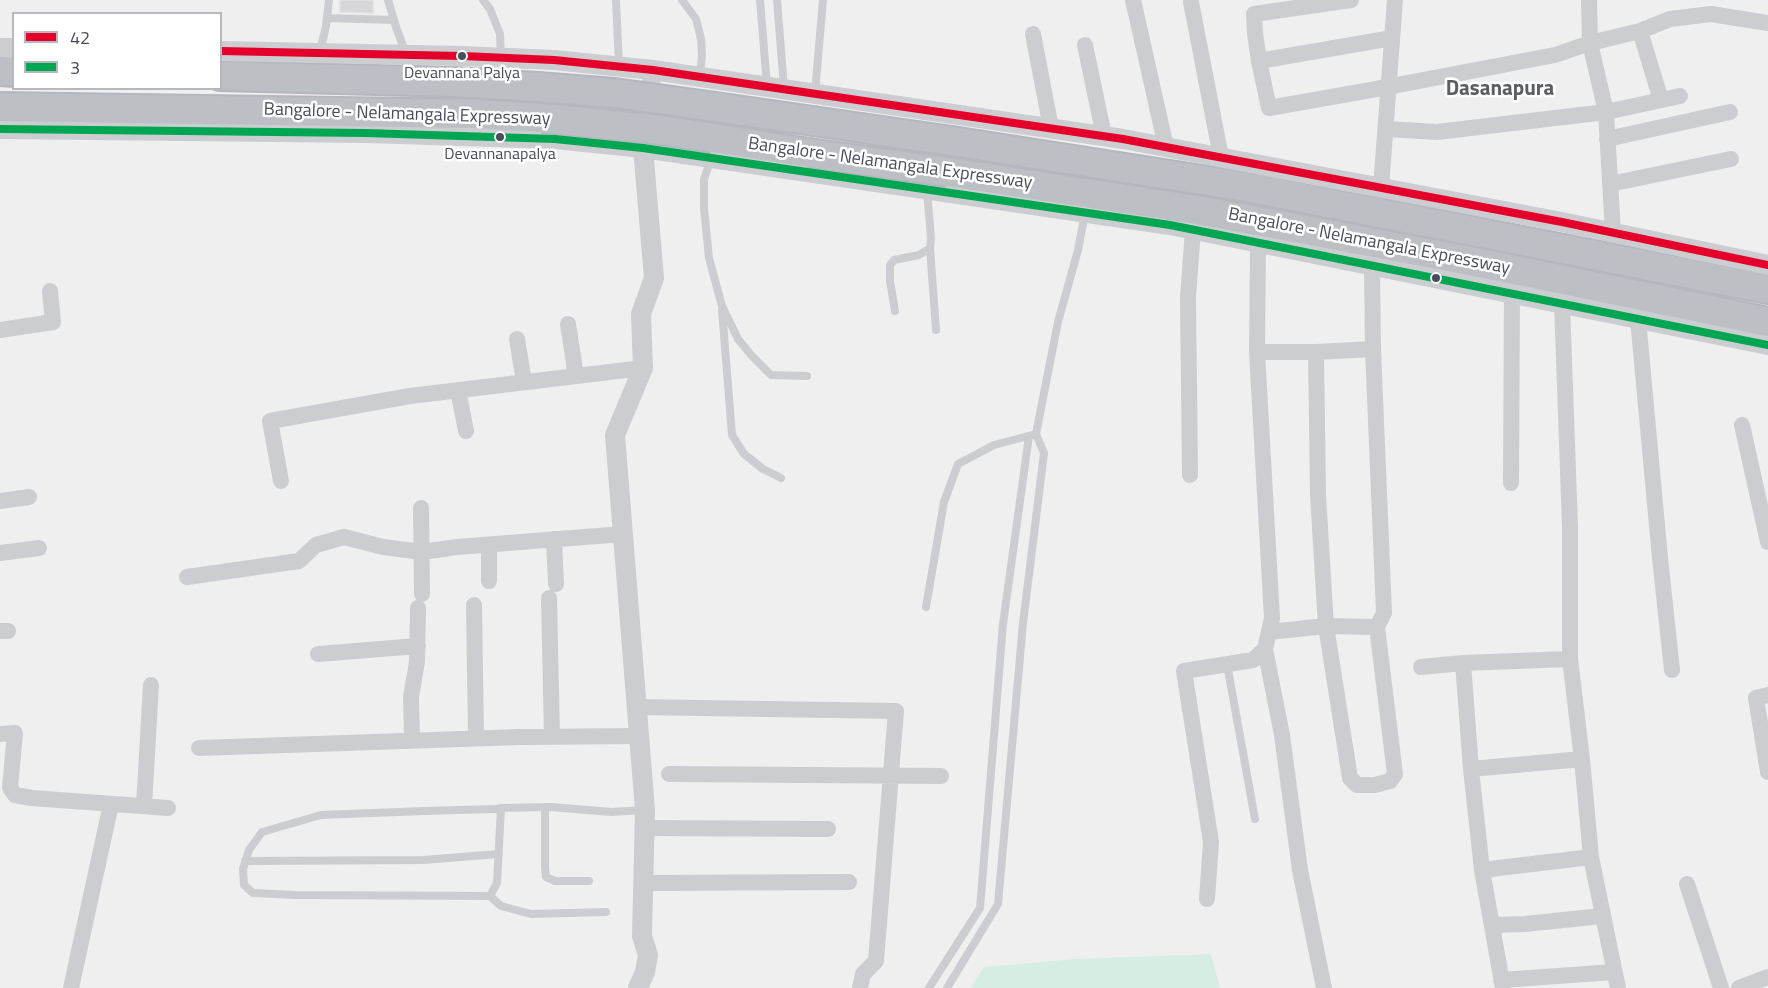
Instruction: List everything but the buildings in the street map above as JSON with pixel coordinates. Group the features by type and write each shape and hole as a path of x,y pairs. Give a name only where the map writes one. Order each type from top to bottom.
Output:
{"highway":[{"name":"Bangalore - Nelamangala Expressway","path":"222,76 454,82 560,89 680,101 1184,176 1768,290"},
{"name":"Bangalore - Nelamangala Expressway","path":"0,107 474,114 597,123 1197,210 1486,264 1768,322"}],"street":[{"path":"1133,0 1166,147"},
{"path":"1351,0 1253,7 1259,61 1269,108 1555,55 1590,43 1640,31 1703,7 1711,14 1768,24"},
{"path":"1381,188 1395,0"},
{"path":"1589,0 1590,43 1606,112 1613,233"},
{"path":"1191,2 1221,157"},
{"path":"1640,31 1661,100"},
{"path":"1033,34 1051,128"},
{"path":"1259,61 1392,38"},
{"path":"1085,45 1104,136"},
{"path":"222,51 406,54 554,60 653,70 776,87 1166,147 1768,265"},
{"path":"638,988 645,972 648,955 642,936 645,819 615,435 643,368 641,314 654,278 643,148 653,70"},
{"path":"1386,129 1437,132 1606,112 1680,96"},
{"path":"874,182 893,104"},
{"path":"1607,140 1730,112"},
{"path":"0,129 555,139 643,148 1193,230 1768,345"},
{"path":"1610,184 1731,159"},
{"path":"1190,475 1188,297 1193,230"},
{"path":"1258,243 1257,352 1272,618 1265,649 1282,735 1300,870 1324,988"},
{"path":"1316,352 1318,495 1326,626 1350,778 1358,785 1375,785 1390,781 1395,774 1377,627 1384,613 1373,349 1372,266"},
{"path":"0,330 53,322 50,291"},
{"path":"1511,483 1512,293"},
{"path":"1463,663 1482,870 1502,984 1616,980 1591,857 1570,659 1570,527 1562,303"},
{"path":"1638,319 1672,670"},
{"path":"568,324 576,376"},
{"path":"517,339 524,382"},
{"path":"1257,352 1373,349"},
{"path":"281,481 270,421 410,396 643,368"},
{"path":"458,390 466,431"},
{"path":"1742,425 1768,537"},
{"path":"0,501 29,497"},
{"path":"412,740 411,697 417,662 422,552 421,508"},
{"path":"187,577 299,561 316,545 344,537 383,547 422,552 623,534"},
{"path":"552,737 554,539"},
{"path":"489,545 489,581"},
{"path":"0,553 39,548"},
{"path":"474,605 476,738"},
{"path":"1269,632 1326,626 1377,627"},
{"path":"318,654 418,646"},
{"path":"1207,899 1211,842 1184,670 1253,660 1265,649"},
{"path":"1421,667 1570,659"},
{"path":"144,806 151,685"},
{"path":"1768,695 1756,698 1768,772"},
{"path":"636,707 896,711 876,961 863,974 861,988"},
{"path":"0,734 15,733 10,788 15,795 168,808"},
{"path":"199,748 476,738 639,736"},
{"path":"1471,769 1582,759"},
{"path":"669,774 941,776"},
{"path":"71,988 111,804"},
{"path":"645,819 828,829"},
{"path":"1482,870 1591,857"},
{"path":"643,883 849,882"},
{"path":"1687,884 1720,988"},
{"path":"1492,925 1602,916"},
{"path":"1738,988 1768,977"}],"lane":[{"path":"320,52 329,0"},
{"path":"388,0 406,54"},
{"path":"483,0 490,9 500,34 501,58"},
{"path":"616,0 619,67"},
{"path":"682,0 696,19 701,39 700,77"},
{"path":"760,0 776,87"},
{"path":"776,87 777,0"},
{"path":"815,93 823,0"},
{"path":"327,18 394,20"},
{"path":"711,158 704,179 704,208 709,258 722,306 738,339 771,375 807,376"},
{"path":"927,190 936,330"},
{"path":"929,988 980,908 1004,624 1033,435 1085,213"},
{"path":"895,311 890,265 894,260 919,255 930,248"},
{"path":"722,306 732,435 744,454 763,469 781,478"},
{"path":"926,607 944,502 958,464 994,446 1033,435"},
{"path":"947,988 998,904 1023,623 1044,453 1033,435"},
{"path":"1227,664 1255,819"},
{"path":"606,912 531,914 501,906 490,896 253,893 244,885 243,868 249,850 262,832 321,815 545,807 611,812 645,819"},
{"path":"545,807 546,877 555,881 589,881"},
{"path":"490,896 497,883 501,808"},
{"path":"245,861 423,860 499,854"}],"green space":[{"path":"1211,954 1220,988 970,988 984,967 1075,959"}],"transit line":[{"name":"42","path":"222,51 554,60 653,70 1123,139 1562,222 1768,265"},
{"name":"3","path":"0,129 366,133 555,139 643,148 1170,225 1768,345"}],"place":[{"name":"Devannana Palya","path":"462,56"},
{"name":"Devannanapalya","path":"500,137"}],"district":[{"name":"Dasanapura","path":"1500,90"}]}
